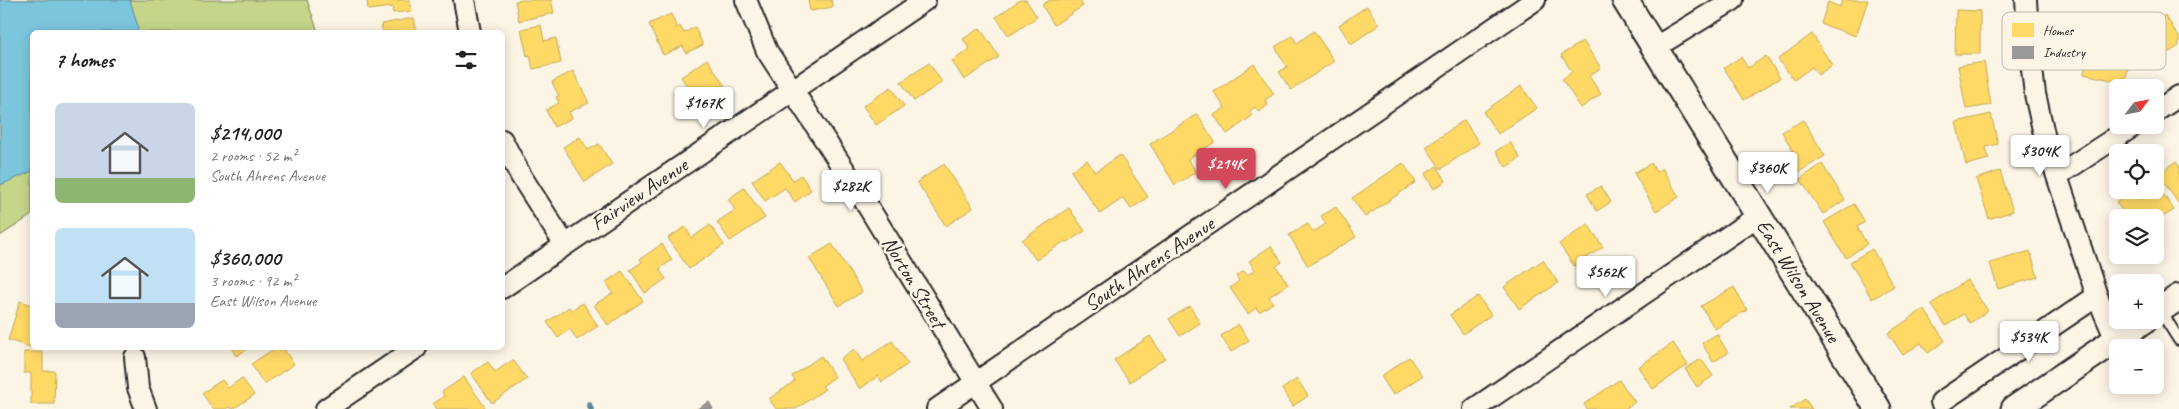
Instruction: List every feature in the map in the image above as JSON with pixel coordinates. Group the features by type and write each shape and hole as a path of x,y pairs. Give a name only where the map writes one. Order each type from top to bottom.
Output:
{"street":[{"path":"464,0 470,30"},
{"name":"Norton Street","path":"746,0 767,51 864,200 992,409"},
{"name":"Fairview Avenue","path":"505,286 925,0"},
{"name":"South Ahrens Avenue","path":"937,409 1535,0"},
{"name":"East Wilson Avenue","path":"1625,0 1878,409"},
{"path":"1654,48 1733,0"},
{"path":"2032,70 2035,94 2046,143 2097,296 2116,339"},
{"path":"2164,106 2179,96"},
{"path":"2058,176 2121,134"},
{"path":"505,146 526,184 565,245"},
{"path":"1474,409 1758,216"},
{"path":"1941,402 2097,296"},
{"path":"2117,339 2132,329"},
{"path":"2014,409 2109,345"},
{"path":"326,409 413,350"},
{"path":"135,357 138,388 146,409"}],"lane":[{"path":"2164,316 2179,340"}],"green space":[{"path":"0,0 307,0 317,30 30,30 30,216 0,236"}],"water":[{"path":"0,0 130,0 137,30 30,30 30,172 0,184"}],"building: Homes":[{"path":"367,0 410,0 412,11 393,13 392,7 368,10"},
{"path":"551,0 554,13 519,21 515,1"},
{"path":"808,0 831,0 833,7 810,11"},
{"path":"1020,0 1026,0 1037,17 1009,36 996,17"},
{"path":"1050,0 1079,0 1083,6 1054,25 1042,5"},
{"path":"1842,0 1868,0 1856,36 1821,24 1828,2 1840,7"},
{"path":"1367,6 1379,25 1351,44 1339,25"},
{"path":"1956,10 1980,11 1980,54 1955,54"},
{"path":"671,14 677,28 680,26 684,33 695,27 703,45 686,53 683,46 663,55 649,24"},
{"path":"2166,17 2179,37 2179,46 2166,54"},
{"path":"414,18 417,30 382,30 381,24"},
{"path":"541,25 544,41 556,38 561,63 533,69 530,55 527,56 521,29"},
{"path":"980,28 999,57 964,80 952,61 970,49 963,39"},
{"path":"1314,31 1334,61 1291,90 1279,72 1287,67 1275,47 1292,36 1297,43"},
{"path":"1812,34 1832,65 1818,75 1812,67 1794,80 1778,59"},
{"path":"1583,41 1601,68 1589,76 1601,94 1581,108 1562,79 1572,72 1561,55"},
{"path":"1766,56 1780,78 1744,100 1724,68 1741,57 1748,68"},
{"path":"707,59 730,94 704,112 681,77"},
{"path":"1984,62 1991,105 1966,109 1958,66"},
{"path":"929,63 942,82 914,101 901,82"},
{"path":"1254,64 1274,94 1265,100 1268,105 1259,112 1255,107 1249,112 1252,116 1227,134 1214,115 1225,108 1214,92"},
{"path":"2085,70 2128,70 2126,79 2109,79 2084,74"},
{"path":"573,71 589,103 569,112 572,118 554,127 546,110 559,103 556,97 559,96 552,82"},
{"path":"1521,86 1537,108 1498,134 1483,112"},
{"path":"891,87 904,106 876,125 863,106"},
{"path":"1197,114 1215,142 1188,159 1196,172 1175,185 1150,144"},
{"path":"1991,114 1998,144 1986,147 1989,159 1966,165 1956,122"},
{"path":"1464,120 1479,143 1441,169 1426,147"},
{"path":"1803,120 1825,156 1794,175 1784,157 1793,151 1782,132"},
{"path":"580,137 588,150 599,144 612,164 585,182 563,147"},
{"path":"1510,142 1520,158 1506,167 1496,151"},
{"path":"1120,155 1148,197 1131,209 1123,198 1100,214 1071,171 1087,160 1095,172"},
{"path":"780,162 793,180 801,175 811,190 795,202 785,188 765,201 752,181"},
{"path":"2176,162 2179,166 2179,204 2164,183 2164,170"},
{"path":"1403,163 1416,182 1365,217 1352,198"},
{"path":"1651,163 1656,172 1662,168 1679,197 1656,211 1634,173"},
{"path":"944,164 973,208 946,226 917,182"},
{"path":"1822,164 1845,200 1823,214 1800,179"},
{"path":"1437,166 1446,181 1434,189 1425,174"},
{"path":"2000,171 2013,211 1989,219 1976,179"},
{"path":"1601,186 1611,202 1597,211 1587,194"},
{"path":"744,188 765,218 730,241 717,222 735,210 728,199"},
{"path":"2164,195 2174,210 2164,216 2164,209 2121,209 2116,202 2120,199 2164,199"},
{"path":"1854,204 1865,222 1857,227 1867,244 1846,258 1824,222"},
{"path":"1336,207 1356,237 1308,266 1289,235 1308,224 1313,232 1326,224 1321,216"},
{"path":"1069,208 1085,231 1066,243 1065,241 1036,260 1022,240"},
{"path":"1588,224 1603,247 1574,266 1559,244"},
{"path":"710,225 724,245 689,269 668,238 685,227 692,238"},
{"path":"662,244 672,260 659,269 666,279 645,293 630,270 642,262 640,259"},
{"path":"832,244 862,292 839,306 809,258"},
{"path":"1271,246 1282,262 1276,266 1288,284 1269,297 1273,303 1259,312 1256,308 1248,314 1230,288 1239,281 1236,276 1244,271 1247,275 1255,270 1249,261"},
{"path":"1872,249 1894,286 1872,299 1850,262"},
{"path":"2030,251 2038,277 1998,289 1990,263"},
{"path":"1543,260 1558,283 1519,309 1504,287"},
{"path":"622,271 643,301 608,325 594,305 613,293 606,282"},
{"path":"1967,280 1988,311 1970,323 1964,314 1946,326 1931,304"},
{"path":"1734,287 1747,310 1715,329 1701,306"},
{"path":"1478,296 1491,315 1463,334 1450,315"},
{"path":"20,301 30,304 30,347 8,340"},
{"path":"583,303 598,326 577,340 570,329 558,338 547,322 569,307 571,310"},
{"path":"1190,306 1200,323 1180,336 1169,319"},
{"path":"1924,309 1945,341 1928,353 1921,343 1903,355 1888,333"},
{"path":"1238,324 1249,340 1231,352 1221,336"},
{"path":"1717,334 1728,353 1713,362 1702,343"},
{"path":"1150,336 1165,358 1130,382 1114,360"},
{"path":"892,341 908,364 882,382 878,376 860,389 840,359 854,349 862,361"},
{"path":"1673,343 1688,365 1653,389 1638,367"},
{"path":"232,350 246,350 236,356"},
{"path":"272,350 284,350 294,364 264,384 251,364"},
{"path":"24,352 43,352 43,371 55,371 54,404 31,404 31,373 24,373"},
{"path":"821,356 835,377 822,386 825,389 796,409 776,409 769,399 795,381 792,376"},
{"path":"1409,357 1422,376 1393,395 1381,376"},
{"path":"1701,359 1713,376 1697,387 1685,369"},
{"path":"513,360 527,379 492,403 471,373 488,362 495,372"},
{"path":"464,377 485,407 482,409 436,409 433,404 444,396 442,392"},
{"path":"242,378 254,395 233,409 229,407 226,409 213,409 202,393 222,380 228,388"},
{"path":"1297,379 1308,396 1293,406 1282,389"},
{"path":"1619,380 1635,402 1625,409 1587,409 1584,404"},
{"path":"1805,399 1812,409 1790,409"}],"building: Industry":[{"path":"709,402 713,409 697,409"}],"waterway":[{"path":"589,404 591,409"}]}
